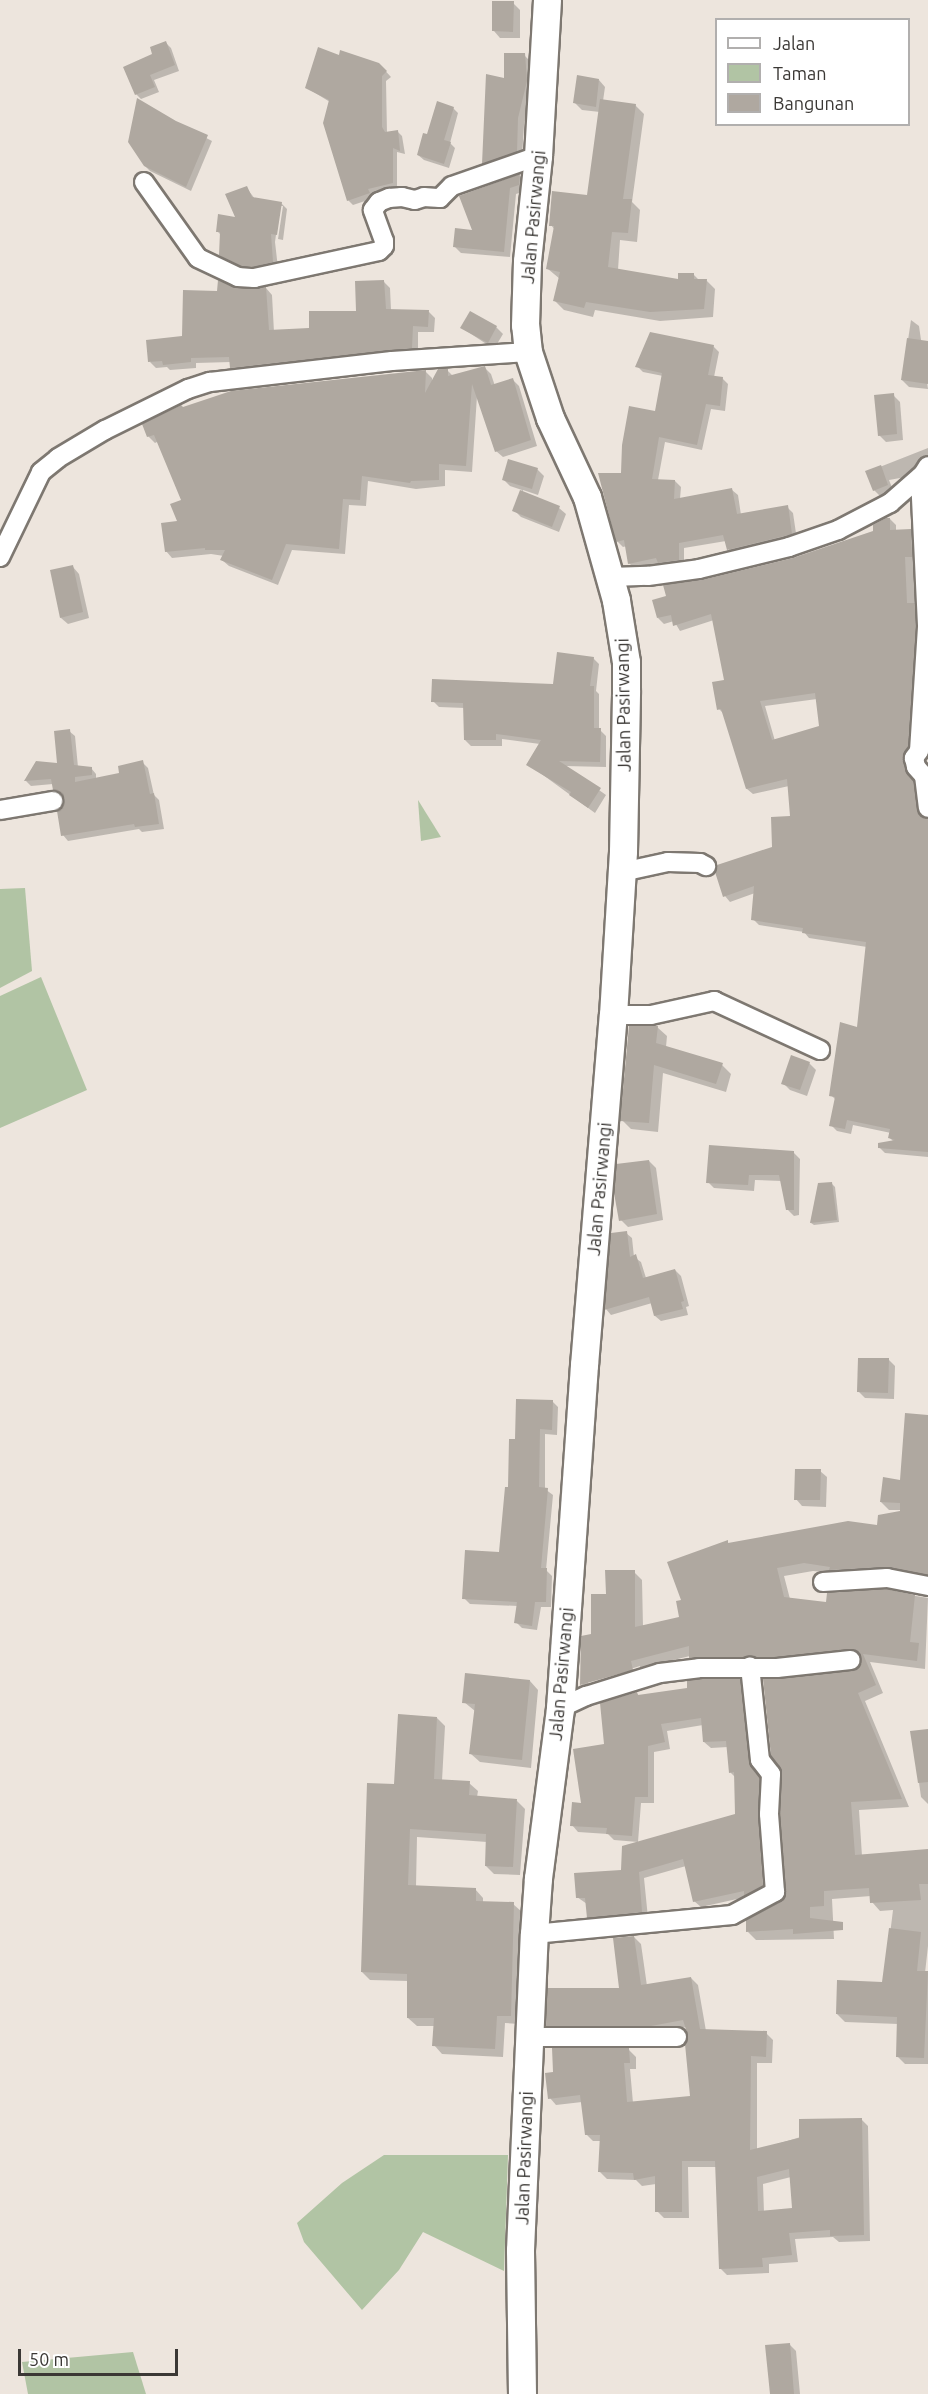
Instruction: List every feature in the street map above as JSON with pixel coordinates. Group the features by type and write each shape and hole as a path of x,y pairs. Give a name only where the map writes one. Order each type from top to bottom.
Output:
{"street":[{"name":"Jalan Pasirwangi","path":"522,2394 520,2250 534,1934 538,1878 560,1708 584,1365 614,1015 622,872 626,663 610,578 586,497 549,418 528,352 525,325 527,261 538,156 547,0"},
{"path":"144,182 198,258 238,277 254,278 379,251 384,246 384,242 373,210 379,202 402,197 415,201 424,197 440,198 452,186 538,156"},
{"path":"0,557 41,472 58,458 105,430 188,389 210,382 392,361 528,352"},
{"path":"610,578 648,576 699,569 789,548 838,530 890,503 924,472"},
{"path":"924,472 927,627 919,751 914,758 916,767 924,776 928,808"},
{"path":"0,810 53,801"},
{"path":"622,872 668,862 700,862 706,866"},
{"path":"614,1015 651,1015 714,1001 820,1050"},
{"path":"823,1582 887,1578 928,1586"},
{"path":"560,1708 586,1696 660,1674 699,1668 777,1668 851,1660"},
{"path":"534,1934 732,1915 775,1892 769,1814 771,1774 760,1760 750,1667"},
{"path":"529,2037 676,2037"}],"green space":[{"path":"418,800 441,837 421,841"},
{"path":"25,888 32,971 0,988 0,889"},
{"path":"41,977 87,1090 0,1128 0,996"},
{"path":"384,2155 508,2155 504,2271 423,2232 399,2270 362,2310 304,2242 297,2223 342,2183"},
{"path":"133,2352 146,2394 28,2394 22,2362"}],"building":[{"path":"492,1 514,1 513,32 492,31"},
{"path":"166,41 175,65 150,75 155,87 135,95 123,67 152,54 150,47"},
{"path":"318,47 339,55 340,50 379,63 387,71 382,76 382,127 385,132 398,130 400,151 393,148 393,183 368,189 370,193 347,201 323,123 329,100 305,88"},
{"path":"504,53 525,53 527,81 518,118 517,152 482,164 486,74 504,78"},
{"path":"577,75 599,79 596,107 573,103"},
{"path":"137,98 176,121 208,135 186,187 144,166 128,142"},
{"path":"600,99 636,104 623,199 632,199 628,233 612,232 608,267 678,279 678,273 694,273 694,279 707,279 704,309 650,312 586,302 584,308 553,301 560,272 546,269 554,226 549,226 552,191 587,195"},
{"path":"437,101 454,107 444,140 451,142 444,164 417,155 423,133 427,134"},
{"path":"520,174 519,185 510,188 504,252 453,247 455,228 472,230 459,196"},
{"path":"247,186 252,197 282,202 277,235 271,234 273,262 253,267 241,266 219,255 220,232 216,232 218,214 235,217 225,194"},
{"path":"218,280 237,288 266,287 269,330 309,328 309,311 356,311 355,281 384,280 386,309 429,310 428,327 413,326 412,348 230,368 229,357 191,358 191,362 163,365 162,361 148,362 146,340 182,336 183,290 217,291"},
{"path":"470,311 497,326 488,343 460,328"},
{"path":"650,332 714,345 708,375 723,377 720,406 706,404 697,445 659,437 652,479 675,480 674,499 732,488 737,514 788,505 792,534 727,550 723,535 679,543 679,560 658,563 656,558 628,564 624,540 616,542 598,473 621,473 622,445 629,406 655,411 662,373 635,367"},
{"path":"907,338 928,341 928,384 901,380"},
{"path":"485,366 491,385 513,378 531,440 495,452 472,384 466,466 439,464 439,480 411,481 410,483 362,476 360,500 343,499 339,549 286,544 272,580 220,560 225,550 205,550 205,548 165,552 161,523 177,521 170,504 181,500 154,435 147,437 142,424 181,405 183,407 231,391 426,370 425,393 438,369 448,369 448,376"},
{"path":"894,393 897,434 878,436 874,395"},
{"path":"508,459 538,468 532,489 502,480"},
{"path":"881,465 888,485 873,491 865,471"},
{"path":"520,490 560,506 552,527 512,511"},
{"path":"890,518 890,530 911,529 912,557 905,557 907,603 915,603 916,627 908,747 903,760 905,770 913,781 919,814 928,819 928,1152 878,1148 878,1143 895,1140 888,1138 890,1129 847,1120 845,1129 829,1126 835,1097 829,1096 840,1022 857,1027 866,942 802,933 803,928 751,920 754,886 723,897 715,872 717,865 772,847 771,817 790,816 787,779 746,789 721,709 717,710 712,682 724,680 711,614 673,626 671,615 657,618 652,600 666,596 663,585 702,580 793,558 873,531 873,525","holes":["815,693 819,726 772,740 760,701"]},
{"path":"73,565 83,612 60,618 50,570"},
{"path":"557,652 594,657 590,686 594,686 594,728 601,728 600,762 559,761 601,788 588,808 569,795 571,792 526,765 541,740 496,734 496,740 464,740 463,703 431,702 432,679 553,684"},
{"path":"70,729 74,765 92,767 92,775 75,777 75,782 119,773 118,766 143,760 150,794 154,793 159,824 135,827 134,824 61,836 57,811 64,804 62,794 53,790 51,779 24,781 36,761 57,763 54,731"},
{"path":"629,1026 658,1026 656,1043 723,1063 716,1084 654,1065 649,1123 620,1121"},
{"path":"791,1055 810,1062 800,1090 781,1084"},
{"path":"709,1145 794,1151 794,1210 786,1210 779,1175 749,1175 748,1185 706,1183"},
{"path":"649,1160 657,1214 619,1221 614,1193 616,1164"},
{"path":"832,1182 837,1220 810,1223 818,1183"},
{"path":"627,1231 630,1257 636,1254 643,1278 675,1269 684,1301 681,1302 683,1309 654,1316 649,1297 604,1310 611,1233"},
{"path":"858,1358 889,1358 888,1393 857,1392"},
{"path":"516,1399 553,1400 552,1430 540,1429 539,1487 548,1488 541,1568 547,1568 546,1602 535,1602 532,1626 514,1623 517,1602 462,1599 465,1550 499,1552 505,1487 508,1487 509,1439 515,1439"},
{"path":"905,1413 928,1415 928,1575 887,1567 829,1570 830,1567 804,1563 777,1568 784,1597 826,1602 827,1593 886,1589 915,1595 910,1642 919,1643 917,1661 863,1654 876,1685 858,1693 902,1799 851,1802 855,1855 928,1849 928,1884 919,1884 921,1900 870,1903 869,1888 824,1891 824,1906 810,1907 810,1918 843,1922 843,1930 793,1934 793,1929 746,1932 746,1920 780,1902 786,1892 780,1814 782,1775 771,1756 763,1679 853,1671 861,1665 860,1654 850,1649 776,1657 689,1658 689,1646 631,1661 633,1670 580,1685 581,1636 591,1634 591,1594 606,1594 605,1570 635,1570 635,1627 679,1617 676,1601 681,1600 667,1562 728,1540 728,1543 848,1521 877,1525 878,1515 900,1511 900,1503 880,1502 883,1477 900,1480"},
{"path":"795,1469 821,1469 820,1500 794,1500"},
{"path":"465,1673 530,1680 522,1760 469,1754 475,1704 462,1703"},
{"path":"740,1679 749,1761 760,1778 758,1815 763,1886 744,1896 744,1891 693,1902 683,1859 639,1872 642,1912 587,1918 585,1898 576,1898 574,1873 621,1870 622,1846 735,1814 734,1772 729,1773 726,1741 703,1742 701,1718 661,1724 665,1742 648,1746 648,1797 635,1797 632,1836 606,1834 607,1828 570,1826 572,1802 581,1803 573,1749 604,1744 600,1703 637,1692 638,1695 687,1688 687,1681"},
{"path":"398,1714 437,1717 434,1779 470,1781 469,1795 517,1799 513,1867 485,1866 486,1834 410,1829 408,1885 476,1888 476,1901 514,1902 511,2016 497,2016 495,2049 432,2046 434,2018 407,2018 407,1974 361,1972 367,1783 394,1784"},
{"path":"928,1729 928,1782 918,1783 910,1731"},
{"path":"889,1928 921,1932 917,1971 928,1971 924,2058 896,2057 897,2017 836,2014 837,1980 882,1982"},
{"path":"634,1936 641,1985 691,1977 700,2029 767,2031 766,2057 751,2056 750,2150 799,2138 799,2119 862,2118 864,2235 830,2236 830,2230 789,2233 792,2255 762,2258 763,2267 719,2269 715,2161 682,2161 682,2212 655,2212 655,2176 634,2180 633,2173 598,2172 600,2135 585,2135 580,2095 548,2099 545,2073 553,2072 552,2048 629,2048 630,2063 624,2063 627,2102 690,2096 685,2044 688,2036 683,2020 651,2026 546,2026 547,1988 619,1988 613,1938","holes":["789,2169 792,2208 758,2211 757,2177"]},
{"path":"790,2343 794,2394 770,2394 765,2345"}]}
